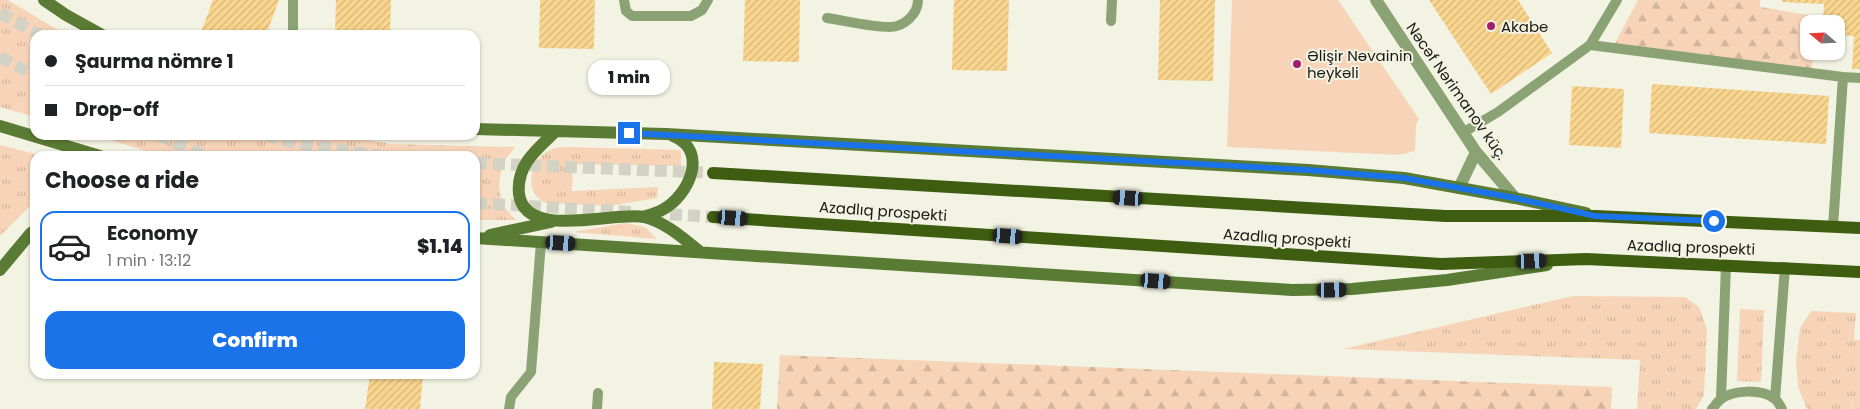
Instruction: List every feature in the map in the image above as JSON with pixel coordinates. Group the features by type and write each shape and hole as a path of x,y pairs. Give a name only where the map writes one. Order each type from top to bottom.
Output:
{"main road":[{"path":"44,0 93,30"},
{"path":"0,126 30,135"},
{"path":"480,129 666,134 1308,170 1404,178 1515,198 1595,216"},
{"path":"553,222 536,217 526,209 520,198 518,184 528,160 556,131"},
{"path":"480,237 553,222 643,217 662,210 686,187 691,172 693,156 688,146 681,140 666,134"},
{"path":"47,140 83,151"},
{"name":"Azadlıq prospekti","path":"713,174 1445,216 1595,216 1860,228"},
{"path":"643,217 672,230 699,251"},
{"name":"Azadlıq prospekti","path":"713,217 1441,264 1586,259 1860,272"},
{"path":"0,270 30,234"},
{"path":"480,238 1292,290 1352,289 1447,280 1586,259"}],"street":[{"name":"Nəcəf Nərimanov küç.","path":"1376,0 1476,152 1515,198"},
{"path":"1459,188 1476,152"}],"lane":[{"path":"293,0 293,30"},
{"path":"624,0 626,11 632,16 691,16 702,10 708,0"},
{"path":"828,18 891,27 901,24 912,16 918,7 918,0"},
{"path":"1111,21 1112,0"},
{"path":"1464,132 1498,112 1590,45 1617,0"},
{"path":"1590,45 1860,78"},
{"path":"1833,227 1842,77"},
{"path":"509,409 511,397 530,372 541,242"},
{"path":"1721,399 1726,265"},
{"path":"1775,399 1784,267"},
{"path":"1712,409 1721,399 1735,393 1750,392 1775,399 1782,409"},
{"path":"597,409 598,394"}],"green space":[{"path":"0,0 8,0 59,30 30,30 30,116 0,107"},
{"path":"1232,0 1338,0 1419,119 1416,125 1415,151 1399,155 1227,147"},
{"path":"1638,0 1760,0 1760,7 1808,15 1800,15 1800,60 1812,60 1812,69 1614,45"},
{"path":"110,140 367,140 391,144 515,147 502,164 499,185 502,205 516,220 480,220 480,151 146,151"},
{"path":"0,145 30,153 30,206 0,236"},
{"path":"571,147 681,150 681,166 573,164 572,191 658,187 657,198 609,206 545,203 533,190 531,183 534,167 544,154 552,149"},
{"path":"625,223 645,227 657,239 574,232"},
{"path":"1573,296 1685,297 1699,307 1707,329 1704,395 1696,409 1637,409 1640,360 1343,349"},
{"path":"1740,309 1764,310 1761,382 1737,381"},
{"path":"1811,311 1856,313 1854,340 1860,340 1860,409 1852,409 1852,399 1851,409 1807,409 1798,387 1796,361 1800,328"},
{"path":"780,355 1612,387 1611,409 777,409"}],"building":[{"path":"213,0 279,0 268,30 202,30"},
{"path":"336,0 391,0 390,30 335,30"},
{"path":"540,0 595,0 594,49 539,48"},
{"path":"745,0 800,0 799,62 743,61"},
{"path":"954,0 1009,0 1007,71 952,70"},
{"path":"1160,0 1215,0 1213,81 1158,80"},
{"name":"Akabe","path":"1429,0 1518,0 1552,53 1491,94"},
{"path":"1782,0 1860,0 1860,69 1852,69 1854,36 1845,36 1845,15 1823,15 1824,4 1782,2"},
{"path":"1652,84 1829,96 1826,144 1649,133"},
{"path":"1572,86 1624,89 1621,148 1569,145"},
{"path":"714,362 763,364 760,409 712,409"},
{"path":"369,379 423,379 420,409 365,409"}],"tunnel":[{"path":"0,13 31,30"},
{"path":"0,57 30,72"},
{"path":"169,140 194,151"},
{"path":"284,140 349,151"},
{"path":"480,163 713,173"},
{"path":"480,203 632,212"},
{"path":"652,213 713,217"}],"place":[{"name":"Akabe","path":"1491,26"},
{"name":"Əlişir Nəvainin heykəli","path":"1297,64"}],"route":[{"path":"629,133 1308,170 1404,178 1515,198 1595,216 1714,221"}]}
